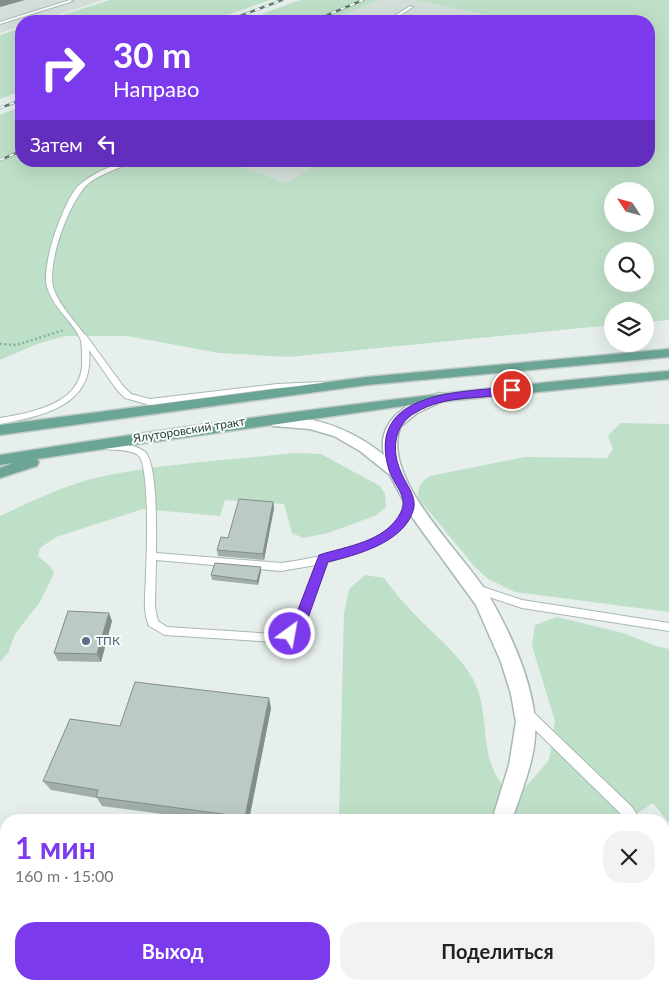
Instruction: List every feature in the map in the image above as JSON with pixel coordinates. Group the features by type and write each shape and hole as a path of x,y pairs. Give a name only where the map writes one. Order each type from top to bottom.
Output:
{"main road":[{"name":"Ялуторовский тракт","path":"0,430 367,381 669,353"},
{"name":"Ялуторовский тракт","path":"0,460 250,420 440,397 669,375"},
{"path":"0,423 78,419"},
{"path":"0,473 70,449"}],"street":[{"path":"440,397 412,410 400,418 392,428 390,440 394,470 408,497 474,588 506,653 525,712 520,762 504,814"},
{"path":"250,420 314,423 332,428 369,448 394,470"}],"lane":[{"path":"26,15 71,1"},
{"path":"399,15 411,8"},
{"path":"0,23 15,18"},
{"path":"117,167 91,178 78,189 60,228 49,276 49,285 56,300 77,326 120,388 128,396 140,400 157,401 278,386 367,381"},
{"path":"0,423 46,410 74,392 86,367 84,336"},
{"path":"94,445 132,450 146,459 151,506 150,608 153,623 164,631 275,638 290,634 301,618 323,559"},
{"path":"151,556 280,567 301,565 363,548 384,536 400,523 408,510 408,497"},
{"path":"474,588 522,604 669,627"},
{"path":"525,712 630,814"}],"path":[{"path":"0,344 16,345 77,326"}],"shaded area":[{"path":"0,0 104,0 56,15 15,15 15,28 0,33"},
{"path":"379,0 413,0 487,15 343,15"},
{"path":"241,167 312,167 286,183"}],"green space":[{"path":"110,0 270,0 227,15 62,15"},
{"path":"300,0 379,0 343,15 261,15"},
{"path":"413,0 669,0 669,320 654,321 654,302 604,302 604,326 289,357 219,353 127,336 65,336 37,344 0,360 0,115 15,109 15,167 241,167 286,183 312,167 655,167 655,15 487,15"},
{"path":"15,30 15,93 0,99 0,35"},
{"path":"620,423 669,424 669,612 515,592 488,579 474,566 419,499 418,492 420,486 430,476 525,457 607,458 613,449 608,436"},
{"path":"296,453 321,454 380,486 385,494 386,507 377,515 328,533 303,538 292,533 284,504 225,500 220,516 143,509 56,537 40,548 38,556 50,566 54,573 40,602 15,634 8,653 0,662 0,516 61,489 99,477 172,465"},
{"path":"365,575 384,578 403,602 467,669 479,694 483,710 486,741 494,771 503,785 516,798 549,760 555,721 532,646 535,625 557,617 623,633 669,649 669,814 662,814 653,803 636,814 339,814 344,613 349,589"}],"building":[{"path":"239,499 273,502 263,554 217,550 221,537 228,538"},
{"path":"215,563 261,567 257,581 211,575"},
{"name":"ТПК","path":"68,611 109,613 97,654 54,653"},
{"path":"135,682 269,698 246,814 223,814 96,797 98,790 43,781 70,719 120,726"}],"railway":[{"path":"243,15 282,0"},
{"path":"327,15 363,0"},
{"path":"0,108 15,102"},
{"path":"0,160 15,154"}],"place":[{"name":"ТПК","path":"86,641"}],"route":[{"path":"290,634 301,618 323,559 363,548 384,536 400,523 408,510 408,497 394,470 391,453 390,440 392,428 400,418 412,410 440,397 512,390"}]}
